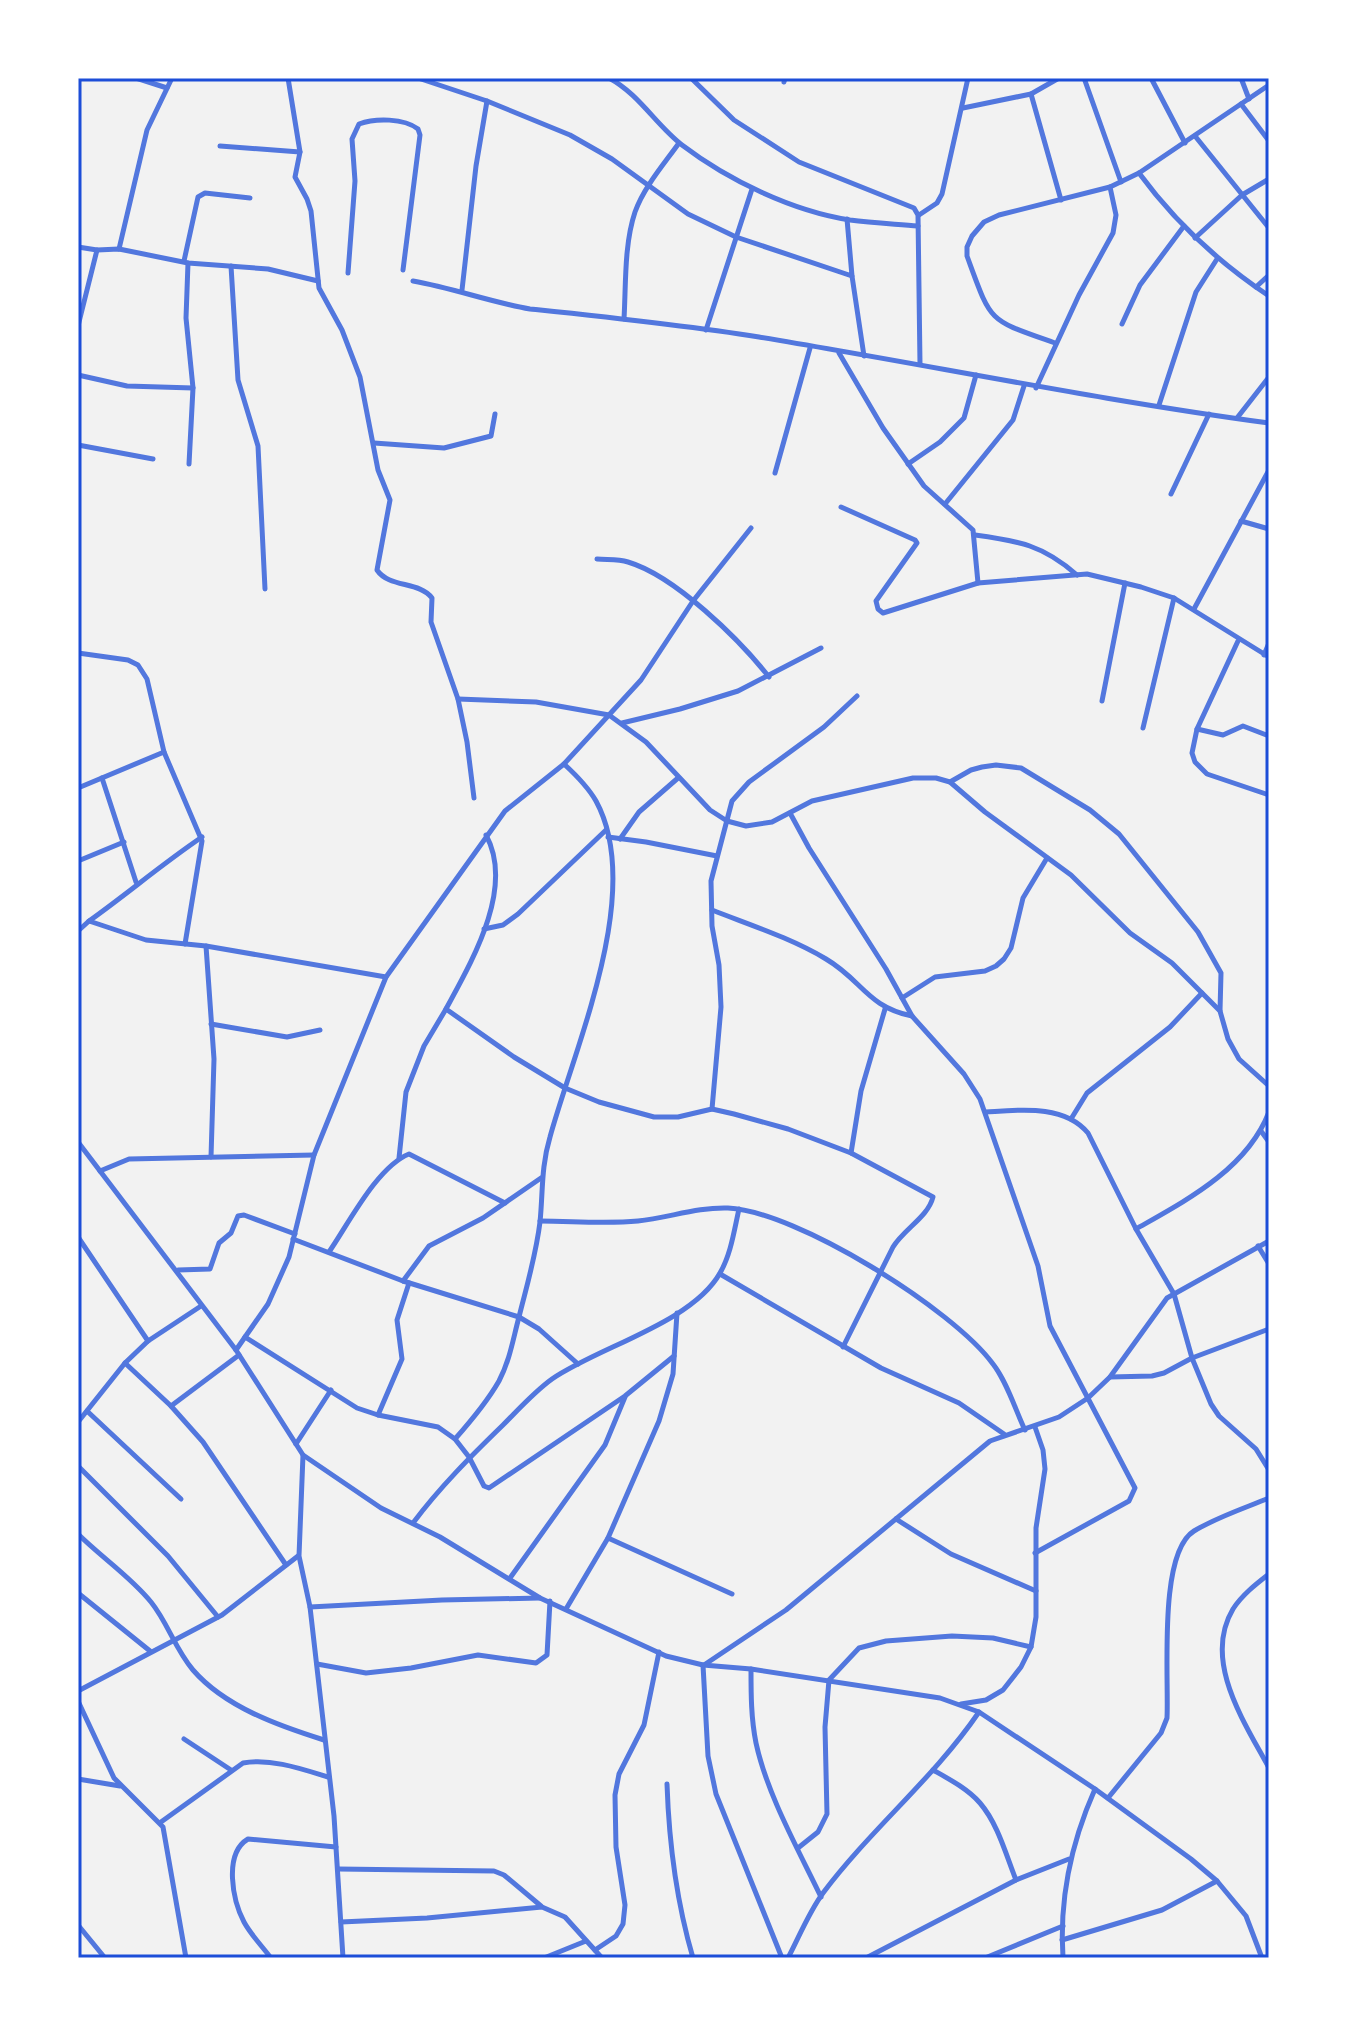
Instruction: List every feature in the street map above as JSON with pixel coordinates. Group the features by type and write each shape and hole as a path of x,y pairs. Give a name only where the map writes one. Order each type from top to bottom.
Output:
{"street":[{"path":"136,78 167,88"},
{"path":"119,249 147,130 172,78"},
{"path":"288,78 300,152 295,177 311,211 319,288 342,330 360,377 378,470 390,500 377,570 383,577 429,593 432,598 433,632 458,699 474,798"},
{"path":"418,78 487,101 570,135 612,159 699,220 736,237 852,276"},
{"path":"609,78 629,92 679,143 731,179 752,189 847,219 918,226"},
{"path":"691,78 734,120 799,162 909,204 918,215 920,364"},
{"path":"918,215 937,203 942,194 968,78"},
{"path":"963,108 1031,94 1059,78"},
{"path":"1084,78 1121,182"},
{"path":"1151,78 1185,143"},
{"path":"1241,78 1249,99"},
{"path":"1055,343 1004,325 986,309 967,256 967,247 977,228 999,215 1121,182 1185,143 1269,85"},
{"path":"1031,94 1061,200"},
{"path":"462,290 487,101"},
{"path":"1241,104 1269,141"},
{"path":"348,273 355,181 352,139 359,124 371,120 407,123 418,129 420,135 403,270"},
{"path":"1195,136 1269,228"},
{"path":"624,319 630,237 635,212 648,187 679,143"},
{"path":"220,146 300,152"},
{"path":"1139,173 1159,200 1217,259 1269,296"},
{"path":"1195,238 1242,195 1269,179"},
{"path":"1036,388 1055,343 1113,233 1116,215 1110,187"},
{"path":"706,330 752,189"},
{"path":"189,464 193,388 186,318 186,262 198,197 205,193 250,198"},
{"path":"847,219 864,356"},
{"path":"1122,324 1140,285 1184,226"},
{"path":"78,247 119,249 186,262 268,269 318,281"},
{"path":"78,326 97,250"},
{"path":"1159,405 1196,292 1217,259"},
{"path":"231,266 237,370 258,446 265,589"},
{"path":"1256,287 1269,275"},
{"path":"413,281 462,290 501,304 530,309 706,330 920,364 1036,388 1269,423"},
{"path":"775,473 810,348"},
{"path":"838,353 924,486 971,528 975,535 978,583"},
{"path":"78,375 127,386 193,388"},
{"path":"908,464 940,442 964,418 976,375"},
{"path":"1237,419 1269,377"},
{"path":"945,504 1013,420 1024,386"},
{"path":"374,443 451,447 491,436 495,414"},
{"path":"1171,494 1209,414"},
{"path":"78,445 153,459"},
{"path":"1194,609 1269,470"},
{"path":"841,507 917,543 876,601 883,613 978,583 1087,574 1174,598 1238,641 1267,656 1269,643"},
{"path":"1241,521 1269,529"},
{"path":"171,1406 237,1352 273,1295 294,1236 314,1155 386,977 486,835 516,800 564,764 609,715 655,661 693,601 751,528"},
{"path":"975,535 1035,546 1051,554 1077,575"},
{"path":"597,559 629,563 666,582 693,601 769,677"},
{"path":"1102,701 1125,583"},
{"path":"1143,728 1174,598"},
{"path":"1238,641 1197,729 1192,753 1195,762 1207,774 1269,795"},
{"path":"622,723 738,691 821,648"},
{"path":"78,653 128,660 138,665 147,679 164,752 202,837 185,944"},
{"path":"712,1109 721,1007 711,881 732,801 749,782 824,727 857,696"},
{"path":"458,699 536,702 609,715 646,742 710,810 727,821 746,826 763,824 812,801 913,778 936,778 950,782 985,812 1071,875 1130,933 1172,963 1220,1011"},
{"path":"1197,729 1223,735 1243,726 1269,736"},
{"path":"78,788 164,752"},
{"path":"455,1439 487,1400 512,1348 532,1272 540,1221 541,1178 549,1139 610,933 612,877 608,837 600,810 589,790 564,764"},
{"path":"950,782 982,767 1021,768 1090,810 1119,834 1173,897 1205,944 1221,973 1220,1011 1228,1039 1239,1059 1269,1086"},
{"path":"102,778 136,883"},
{"path":"620,839 633,817 678,778"},
{"path":"790,813 912,1016 964,1074 986,1112 1038,1266 1050,1326 1132,1479 1133,1494 1129,1501 1035,1553"},
{"path":"484,929 503,925 518,914 606,830"},
{"path":"399,1158 406,1092 424,1046 446,1009 484,929 496,893 495,852 486,835"},
{"path":"78,931 136,883 202,837"},
{"path":"608,837 717,856"},
{"path":"78,861 124,842"},
{"path":"902,998 935,977 985,971 1004,959 1011,948 1023,898 1047,858"},
{"path":"712,910 823,957 845,972 885,1009 912,1016"},
{"path":"89,921 128,936 386,977"},
{"path":"206,946 214,1059 211,1157"},
{"path":"1071,1119 1087,1093 1170,1027 1202,993"},
{"path":"446,1009 565,1088 622,1110 654,1117 678,1117 712,1109 788,1129 851,1153 933,1197 930,1206 898,1239 843,1347"},
{"path":"851,1153 861,1091 885,1009"},
{"path":"211,1024 287,1037 320,1030"},
{"path":"986,1112 1024,1109 1053,1112 1071,1119 1088,1133 1136,1229 1174,1294 1192,1358 1211,1404 1219,1416 1256,1449 1269,1470"},
{"path":"1136,1229 1218,1177 1238,1160 1261,1131 1269,1112"},
{"path":"1261,1131 1269,1142"},
{"path":"78,1142 237,1352 303,1455 381,1508 413,1523 540,1598 659,1652 703,1665 751,1669 940,1698 979,1712 1173,1844 1217,1881 1246,1916 1262,1958"},
{"path":"329,1252 381,1175 399,1158 409,1154 505,1203"},
{"path":"100,1171 129,1159 314,1155"},
{"path":"378,1415 402,1359 397,1320 406,1282 429,1246 483,1218 541,1178"},
{"path":"540,1221 638,1221 691,1211 739,1209 790,1226 831,1244 881,1272 934,1309 995,1366 1025,1430"},
{"path":"413,1523 469,1457 545,1385 578,1364 677,1312 700,1296 720,1274 730,1249 739,1209"},
{"path":"177,1270 210,1269 219,1243 231,1233 238,1216 244,1215 406,1282 519,1317 539,1329 578,1364"},
{"path":"78,1237 148,1341"},
{"path":"703,1665 786,1610 990,1441 1059,1417 1088,1398 1110,1377 1163,1301 1269,1241"},
{"path":"1258,1246 1269,1264"},
{"path":"720,1274 881,1368 959,1403 1005,1435"},
{"path":"78,1422 125,1363 148,1341 201,1306"},
{"path":"566,1609 608,1538 659,1421 673,1374 677,1312"},
{"path":"1110,1377 1164,1373 1192,1358 1269,1329"},
{"path":"245,1337 357,1408 438,1427 455,1439 469,1457 484,1486 489,1488 625,1396 674,1356"},
{"path":"125,1363 171,1406 211,1453 286,1565"},
{"path":"296,1444 331,1390"},
{"path":"510,1578 605,1445 625,1396"},
{"path":"87,1411 181,1499"},
{"path":"960,1704 986,1700 1003,1690 1021,1667 1031,1647 1035,1625 1036,1528 1045,1469 1043,1450 1035,1427"},
{"path":"303,1455 299,1556 310,1607 317,1664 338,1869 343,1958"},
{"path":"78,1466 168,1556 218,1617"},
{"path":"1108,1798 1161,1733 1167,1718 1168,1606 1174,1567 1182,1542 1194,1531 1269,1498"},
{"path":"896,1519 951,1554 1036,1591"},
{"path":"78,1534 149,1600 171,1640 201,1678 242,1707 324,1740"},
{"path":"608,1538 732,1594"},
{"path":"78,1691 218,1617 299,1556"},
{"path":"1269,1574 1235,1606 1223,1647 1226,1676 1234,1702 1269,1768"},
{"path":"78,1593 150,1651"},
{"path":"310,1607 540,1598"},
{"path":"317,1664 366,1673 478,1655 536,1663 547,1655 550,1601"},
{"path":"798,1848 818,1832 827,1814 825,1727 829,1680 859,1648 886,1641 978,1636 1031,1647"},
{"path":"595,1950 616,1936 623,1924 625,1905 616,1847 615,1795 619,1774 644,1725 659,1652"},
{"path":"703,1665 708,1756 716,1794 778,1948 785,1958 821,1897 859,1848 951,1750 979,1712"},
{"path":"751,1669 751,1715 757,1746 769,1781 821,1897"},
{"path":"78,1701 108,1766 121,1786 161,1822 171,1861 186,1958"},
{"path":"184,1739 231,1770"},
{"path":"161,1822 243,1763 292,1766 328,1777"},
{"path":"933,1770 963,1788 981,1804 990,1817 1016,1880"},
{"path":"78,1779 121,1786"},
{"path":"667,1784 669,1834 678,1902 693,1958"},
{"path":"1063,1958 1069,1859 1081,1819 1095,1789"},
{"path":"271,1958 246,1925 236,1899 233,1866 238,1848 248,1839 336,1847"},
{"path":"866,1958 1016,1880 1069,1859"},
{"path":"338,1869 494,1871 504,1875 542,1907 565,1917 602,1958"},
{"path":"1062,1940 1174,1905 1217,1881"},
{"path":"341,1922 427,1918 542,1907"},
{"path":"78,1925 105,1958"},
{"path":"985,1958 1063,1926"},
{"path":"544,1958 586,1941"},
{"path":"775,1958 778,1948"}]}
